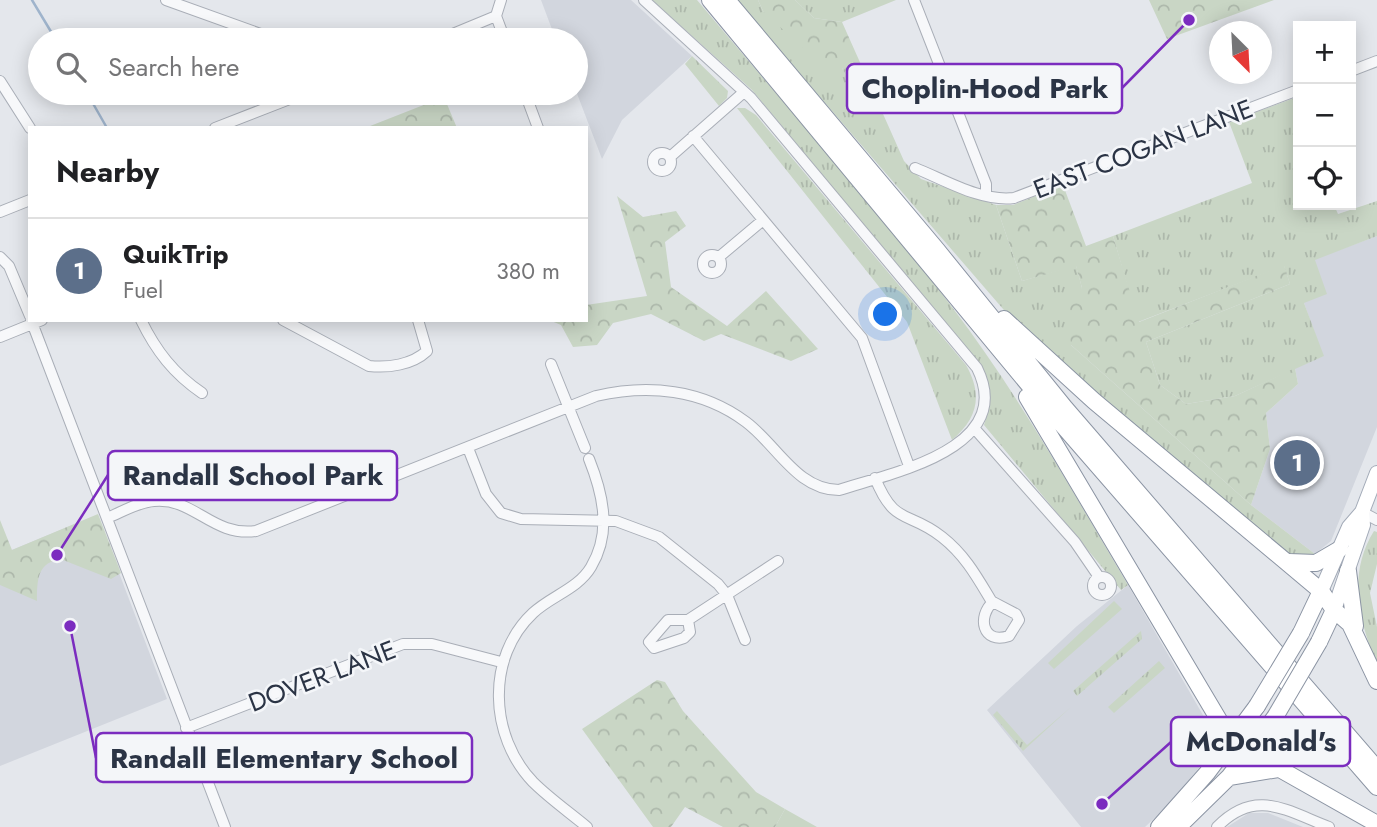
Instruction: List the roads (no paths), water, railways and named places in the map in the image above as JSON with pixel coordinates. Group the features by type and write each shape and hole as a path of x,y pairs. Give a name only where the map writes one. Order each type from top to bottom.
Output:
{"highway":[{"path":"710,0 983,330 1377,787"},
{"path":"727,0 937,250 1065,408 1377,769"},
{"path":"937,250 1052,364 1321,591 1334,610 1346,617 1377,681"},
{"path":"983,330 994,356 1032,403 1056,441 1217,720 1227,748"},
{"path":"1289,562 1317,563 1340,549"},
{"path":"1348,571 1352,612 1360,645"},
{"path":"1159,827 1227,748 1257,706 1301,633 1321,591"},
{"path":"1178,827 1229,777 1275,717 1319,642 1334,610"},
{"path":"1227,748 1249,752 1377,824"},
{"path":"1229,777 1278,769"}],"main road":[{"path":"1321,591 1349,527 1362,512 1377,473"},
{"path":"1334,610 1363,525 1362,512"}],"street":[{"path":"166,0 243,28"},
{"path":"500,28 496,16 501,0"},
{"path":"107,518 143,503 165,501 186,507 223,529 256,531 596,396 623,390 679,392 713,403 745,421 803,479 827,490 839,490 875,478 958,445 974,428 984,403 984,389 977,368 744,92 644,0"},
{"path":"914,0 986,184 986,196 915,168"},
{"path":"467,28 496,16"},
{"path":"1356,69 1377,61"},
{"path":"0,81 29,126"},
{"path":"670,157 744,92"},
{"name":"EAST COGAN LANE","path":"986,196 1014,198 1293,92"},
{"path":"220,126 274,105"},
{"path":"529,105 537,126"},
{"path":"692,136 862,338 909,466"},
{"path":"0,212 28,201"},
{"path":"719,257 763,220"},
{"path":"0,257 9,266 28,307"},
{"path":"0,337 30,322"},
{"path":"35,322 225,827"},
{"path":"142,322 163,359 183,380 202,393"},
{"path":"287,322 369,366 398,365 422,356 428,345 419,322"},
{"path":"551,364 585,448"},
{"path":"974,428 1075,542 1099,577"},
{"path":"468,448 486,494 501,513 521,519 630,524 659,537 718,584 727,595 745,640"},
{"path":"587,827 533,781 510,744 500,713 497,689 502,662 513,637 531,614 575,584 590,569 599,550 604,521 600,486 589,459"},
{"path":"875,478 890,508 939,534 962,554 992,603"},
{"path":"1362,512 1377,520"},
{"path":"688,620 778,561"},
{"name":"DOVER LANE","path":"186,728 403,644 432,644 502,662"},
{"path":"1217,827 1235,811 1258,804 1278,807 1329,827"}],"waterway":[{"path":"32,0 49,28"},
{"path":"94,105 106,126"}],"place":[{"name":"Choplin-Hood Park","path":"1189,20"},
{"name":"QuikTrip","path":"1297,463"},
{"name":"Randall School Park","path":"57,555"},
{"name":"Randall Elementary School","path":"70,626"},
{"name":"McDonald's","path":"1102,804"}]}
